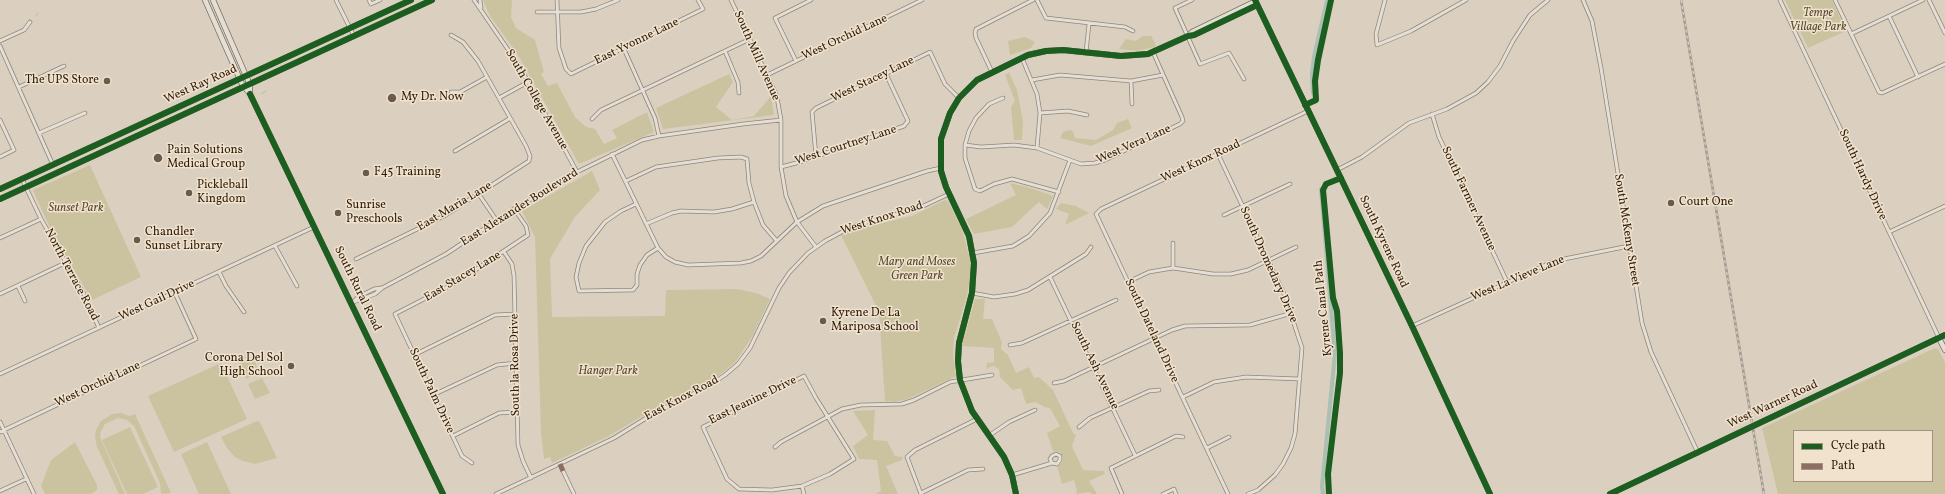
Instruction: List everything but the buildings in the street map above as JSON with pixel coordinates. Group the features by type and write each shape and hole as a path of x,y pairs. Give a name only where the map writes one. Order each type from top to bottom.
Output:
{"main road":[{"path":"205,0 242,84"},
{"path":"213,0 248,81"},
{"name":"West Ray Road","path":"0,199 138,135 411,0"},
{"name":"West Ray Road","path":"0,189 135,127 242,84 354,36 432,0"},
{"path":"1016,494 1012,475 1004,457 990,435 977,419 969,404 960,380 958,361 959,338 972,293 974,273 970,236 949,194 941,168 942,135 948,117 959,98 977,80 1022,58 1055,50 1127,56 1153,52 1188,36 1194,35 1256,2"},
{"name":"South Kyrene Road","path":"1256,2 1412,326 1490,494"},
{"name":"South Rural Road","path":"248,81 250,94"},
{"name":"South Rural Road","path":"242,84 250,94 443,494"},
{"path":"135,127 138,135"},
{"name":"West Warner Road","path":"1610,494 1945,335"},
{"name":"South Hardy Drive","path":"1939,338 1945,350"}],"street":[{"path":"336,0 354,36"},
{"path":"369,0 371,4 380,0"},
{"name":"South College Avenue","path":"474,0 481,8 528,82 577,172"},
{"name":"South College Avenue","path":"480,0 481,8"},
{"path":"557,0 558,13"},
{"path":"537,12 558,13 596,9 618,0"},
{"name":"East Yvonne Lane","path":"558,13 559,48 566,69 571,74 703,9 698,0"},
{"name":"South Mill Avenue","path":"731,0 776,94 781,120 781,167 786,196 797,222 816,247"},
{"path":"796,61 775,18 811,0"},
{"name":"West Orchid Lane","path":"767,75 922,0"},
{"path":"992,72 976,38 976,29 1033,0"},
{"path":"1037,0 1046,18 1125,27 1133,31"},
{"path":"1192,0 1175,8 1200,64 1229,53 1244,79"},
{"path":"1385,0 1376,34 1376,45 1412,30 1466,0"},
{"path":"1337,170 1362,157 1409,123 1459,104 1476,93 1488,82 1500,66 1513,41 1530,16 1548,0"},
{"name":"South McKemy Street","path":"1582,0 1592,21 1595,37 1642,322 1648,343 1698,453"},
{"name":"South Hardy Drive","path":"1780,0 1939,338"},
{"path":"1835,0 1879,92 1882,93 1945,64"},
{"path":"1851,34 1923,0"},
{"path":"1929,0 1945,33"},
{"path":"1889,16 1918,77"},
{"path":"0,41 24,30 30,22"},
{"path":"1086,52 1089,24"},
{"path":"451,35 463,42 478,61 510,119 455,151"},
{"path":"592,119 601,110 750,40"},
{"path":"0,46 53,165"},
{"path":"624,49 655,118 659,136"},
{"path":"725,51 738,82 739,93"},
{"name":"West Stacey Lane","path":"816,156 812,112 816,108 930,52 943,80 959,98"},
{"path":"1032,80 1060,75 1131,81 1162,75 1153,52"},
{"path":"1022,58 1037,94 1040,113 1037,148"},
{"path":"19,87 64,66"},
{"name":"West Courtney Lane","path":"781,167 904,126 908,121 886,74"},
{"name":"West Vera Lane","path":"965,145 981,147 1014,144 1037,148 1080,164 1095,163 1105,160 1184,121 1162,75"},
{"path":"451,92 460,92 487,77"},
{"path":"1131,81 1132,104"},
{"path":"499,98 528,82"},
{"path":"1003,98 989,104 976,118 969,131 965,145 965,158 975,189 980,191 994,184 1012,179 1059,192"},
{"path":"1040,113 1068,111 1087,115"},
{"name":"West Knox Road","path":"1096,214 1101,209 1308,111"},
{"path":"39,133 85,113"},
{"name":"South Farmer Avenue","path":"1432,114 1439,137 1507,282"},
{"name":"East Maria Lane","path":"356,259 444,216 529,161 530,156 510,119"},
{"path":"0,120 14,150 0,157"},
{"name":"East Alexander Boulevard","path":"351,303 375,294 382,288 446,254 514,209 577,172 642,140 659,136 781,120"},
{"path":"612,154 658,248 666,257 675,262 688,265 742,263 761,256 776,240 797,222 814,211 831,203 941,168"},
{"name":"South Dromedary Drive","path":"1218,154 1292,313 1302,348 1295,434 1291,448 1283,464 1275,475 1258,490 1248,494"},
{"path":"626,181 656,167 718,158 747,158 754,202 763,226 776,240"},
{"path":"973,253 1013,246 1029,236 1050,213 1070,160"},
{"name":"North Terrace Road","path":"22,179 41,219 83,292 99,328"},
{"path":"1224,215 1290,184"},
{"path":"478,193 498,221"},
{"name":"West Knox Road","path":"816,247 853,226 914,210 949,194"},
{"path":"646,224 672,212 714,212 732,209 754,202"},
{"path":"636,204 621,211 605,222 586,246 579,263 576,277 579,291 633,290 637,285 637,274 640,265 647,255 658,248"},
{"path":"1889,232 1945,206"},
{"name":"East Stacey Lane","path":"395,314 457,282 528,235 526,226 514,209"},
{"name":"South Dateland Drive","path":"1096,214 1228,494"},
{"path":"0,238 41,219"},
{"name":"West Gail Drive","path":"0,374 314,227"},
{"path":"1173,243 1173,268"},
{"path":"275,246 297,286"},
{"name":"West La Vieve Lane","path":"1412,326 1561,259 1629,246"},
{"name":"East Knox Road","path":"496,494 614,438 656,412 708,387 725,375 738,364 750,348 785,278 800,261 816,247"},
{"path":"972,293 994,297 1015,294 1028,290 1086,254 1091,247"},
{"path":"1128,282 1149,272 1173,268 1213,274 1231,274 1248,270 1296,247"},
{"name":"South la Rosa Drive","path":"504,252 512,264 513,270 518,445 523,461 531,478"},
{"path":"0,294 65,263"},
{"path":"219,272 226,286 244,312"},
{"name":"South Ash Avenue","path":"1050,277 1072,320 1135,455"},
{"path":"18,286 25,301"},
{"name":"West Orchid Lane","path":"0,432 196,339 175,293"},
{"path":"1010,345 1022,343 1116,300"},
{"path":"1054,382 1064,381 1155,338 1185,326 1250,325 1265,322 1292,313"},
{"name":"South Palm Drive","path":"395,314 462,456 472,463"},
{"path":"414,355 495,315 515,314"},
{"path":"433,395 497,365 516,363"},
{"path":"775,447 781,442 842,409 853,406 908,402 943,385 960,380 992,375"},
{"name":"East Jeanine Drive","path":"802,486 772,490 739,489 728,479 703,426 804,376 827,417"},
{"path":"1183,397 1214,382 1246,377 1300,379"},
{"path":"1079,427 1090,418 1149,391 1159,390"},
{"path":"990,435 1009,422 1035,410"},
{"path":"452,436 499,413 516,412"},
{"path":"804,494 802,486 830,474 854,459 827,417"},
{"path":"977,419 914,450 907,457 921,494 968,470 983,469"},
{"path":"0,422 34,494"},
{"path":"1122,494 1111,468 1176,436 1183,437"},
{"path":"1207,448 1229,437"},
{"path":"1012,475 1052,463"},
{"path":"563,471 574,494"},
{"path":"0,491 26,479"},
{"path":"1163,494 1174,489 1176,494"}],"green space":[{"path":"483,0 512,0 511,17 516,28 535,40 544,72 541,74 548,86 557,83 575,117 586,127 595,129 604,144 617,138 612,130 647,112 654,132 579,164 518,55 490,16"},
{"name":"Tempe Village Park","path":"1785,0 1832,0 1846,31 1808,48"},
{"path":"1142,36 1151,36 1155,43 1155,47 1136,51 1119,49 1126,39 1136,41"},
{"path":"1025,37 1035,42 1031,48 1010,55 1008,41"},
{"path":"1009,72 1017,90 1023,121 1022,140 1014,140 1011,107 1015,101 1005,75"},
{"path":"729,74 733,82 716,107 732,120 754,116 771,96 774,115 663,129 656,108"},
{"path":"1128,119 1132,128 1091,146 1060,138 1063,132 1069,130 1073,131 1075,138 1096,140 1113,130 1117,123"},
{"name":"Sunset Park","path":"90,165 141,277 92,300 51,230 33,190"},
{"name":"Hanger Park","path":"592,171 600,190 575,217 550,259 552,317 665,316 666,290 737,289 756,293 770,299 753,335 744,349 736,361 720,375 704,385 651,411 607,437 552,463 550,457 544,459 541,433 535,237 522,211"},
{"path":"1010,183 1053,196 1047,209 1039,202 1012,227 974,234 966,219 1016,195"},
{"name":"Mary and Moses Green Park","path":"945,200 948,201 963,232 970,260 971,273 967,296 954,338 953,356 956,376 908,399 895,402 885,401 879,312 841,235 864,227 912,216"},
{"path":"1061,203 1076,206 1089,213 1065,225 1069,214 1056,209"},
{"path":"975,299 985,299 983,319 992,319 1002,342 1001,349 1008,355 1016,373 1029,367 1034,378 1039,377 1053,390 1073,433 1076,435 1072,446 1083,470 1104,471 1105,474 1089,481 1097,494 1091,494 1090,492 1076,494 1077,491 1074,480 1062,484 1057,466 1062,463 1063,458 1060,452 1053,451 1047,433 1060,426 1050,408 1044,407 1036,402 1026,404 1021,388 1013,390 1000,377 999,369 993,366 986,369 987,363 994,362 994,348 962,346"},
{"path":"1935,348 1938,349 1945,362 1945,494 1778,494 1762,428"},
{"path":"253,358 260,373 246,379 239,364"},
{"path":"221,363 247,419 174,452 148,396"},
{"path":"262,378 270,393 255,399 248,384"},
{"path":"875,410 873,440 887,441 895,456 903,457 902,460 886,466 898,494 875,494 881,491 877,460 859,459 853,446 868,435 853,411"},
{"path":"121,413 129,416 135,414 171,493 161,494 160,483 134,426 127,420 118,418 105,424 101,431 100,437 125,494 119,494 97,447 95,437 96,430 101,421 112,414"},
{"path":"257,421 260,422 277,458 255,464 235,457 227,448 221,437"},
{"path":"130,427 158,487 143,494 127,494 102,440"},
{"path":"75,442 97,485 97,490 91,494 45,494 41,486 51,460"},
{"path":"207,442 231,494 199,494 181,454"}],"waterway":[{"path":"1313,93 1312,73 1314,57 1327,0"},
{"path":"203,83 205,88"},
{"path":"261,94 266,91"},
{"path":"1321,189 1335,354 1322,486 1323,494"}],"railway":[{"path":"1681,0 1764,494"}],"marked path":[{"path":"560,464 563,471"}],"cycle path":[{"path":"0,189 411,0"},
{"path":"0,199 432,0"},
{"path":"1255,0 1412,326 1490,494"},
{"path":"1305,105 1316,100 1315,81 1318,60 1331,0"},
{"path":"1016,494 1012,475 1004,457 972,411 960,380 958,361 959,343 972,293 974,263 969,236 946,187 941,171 941,139 950,113 959,98 977,80 1028,55 1046,51 1063,50 1121,56 1148,54 1188,36 1194,35 1257,5"},
{"path":"250,94 443,494"},
{"name":"Kyrene Canal Path","path":"1329,494 1328,474 1340,373 1340,353 1337,311 1333,298 1323,190 1326,184 1341,178"},
{"path":"1610,494 1945,335"}],"place":[{"name":"The UPS Store","path":"107,81"},
{"name":"My Dr. Now","path":"392,98"},
{"name":"Pain Solutions Medical Group","path":"158,158"},
{"name":"F45 Training","path":"366,173"},
{"name":"Pickleball Kingdom","path":"189,193"},
{"name":"Court One","path":"1671,203"},
{"name":"Sunrise Preschools","path":"338,213"},
{"name":"Chandler Sunset Library","path":"137,240"},
{"name":"Kyrene De La Mariposa School","path":"823,321"},
{"name":"Corona Del Sol High School","path":"291,366"}]}
